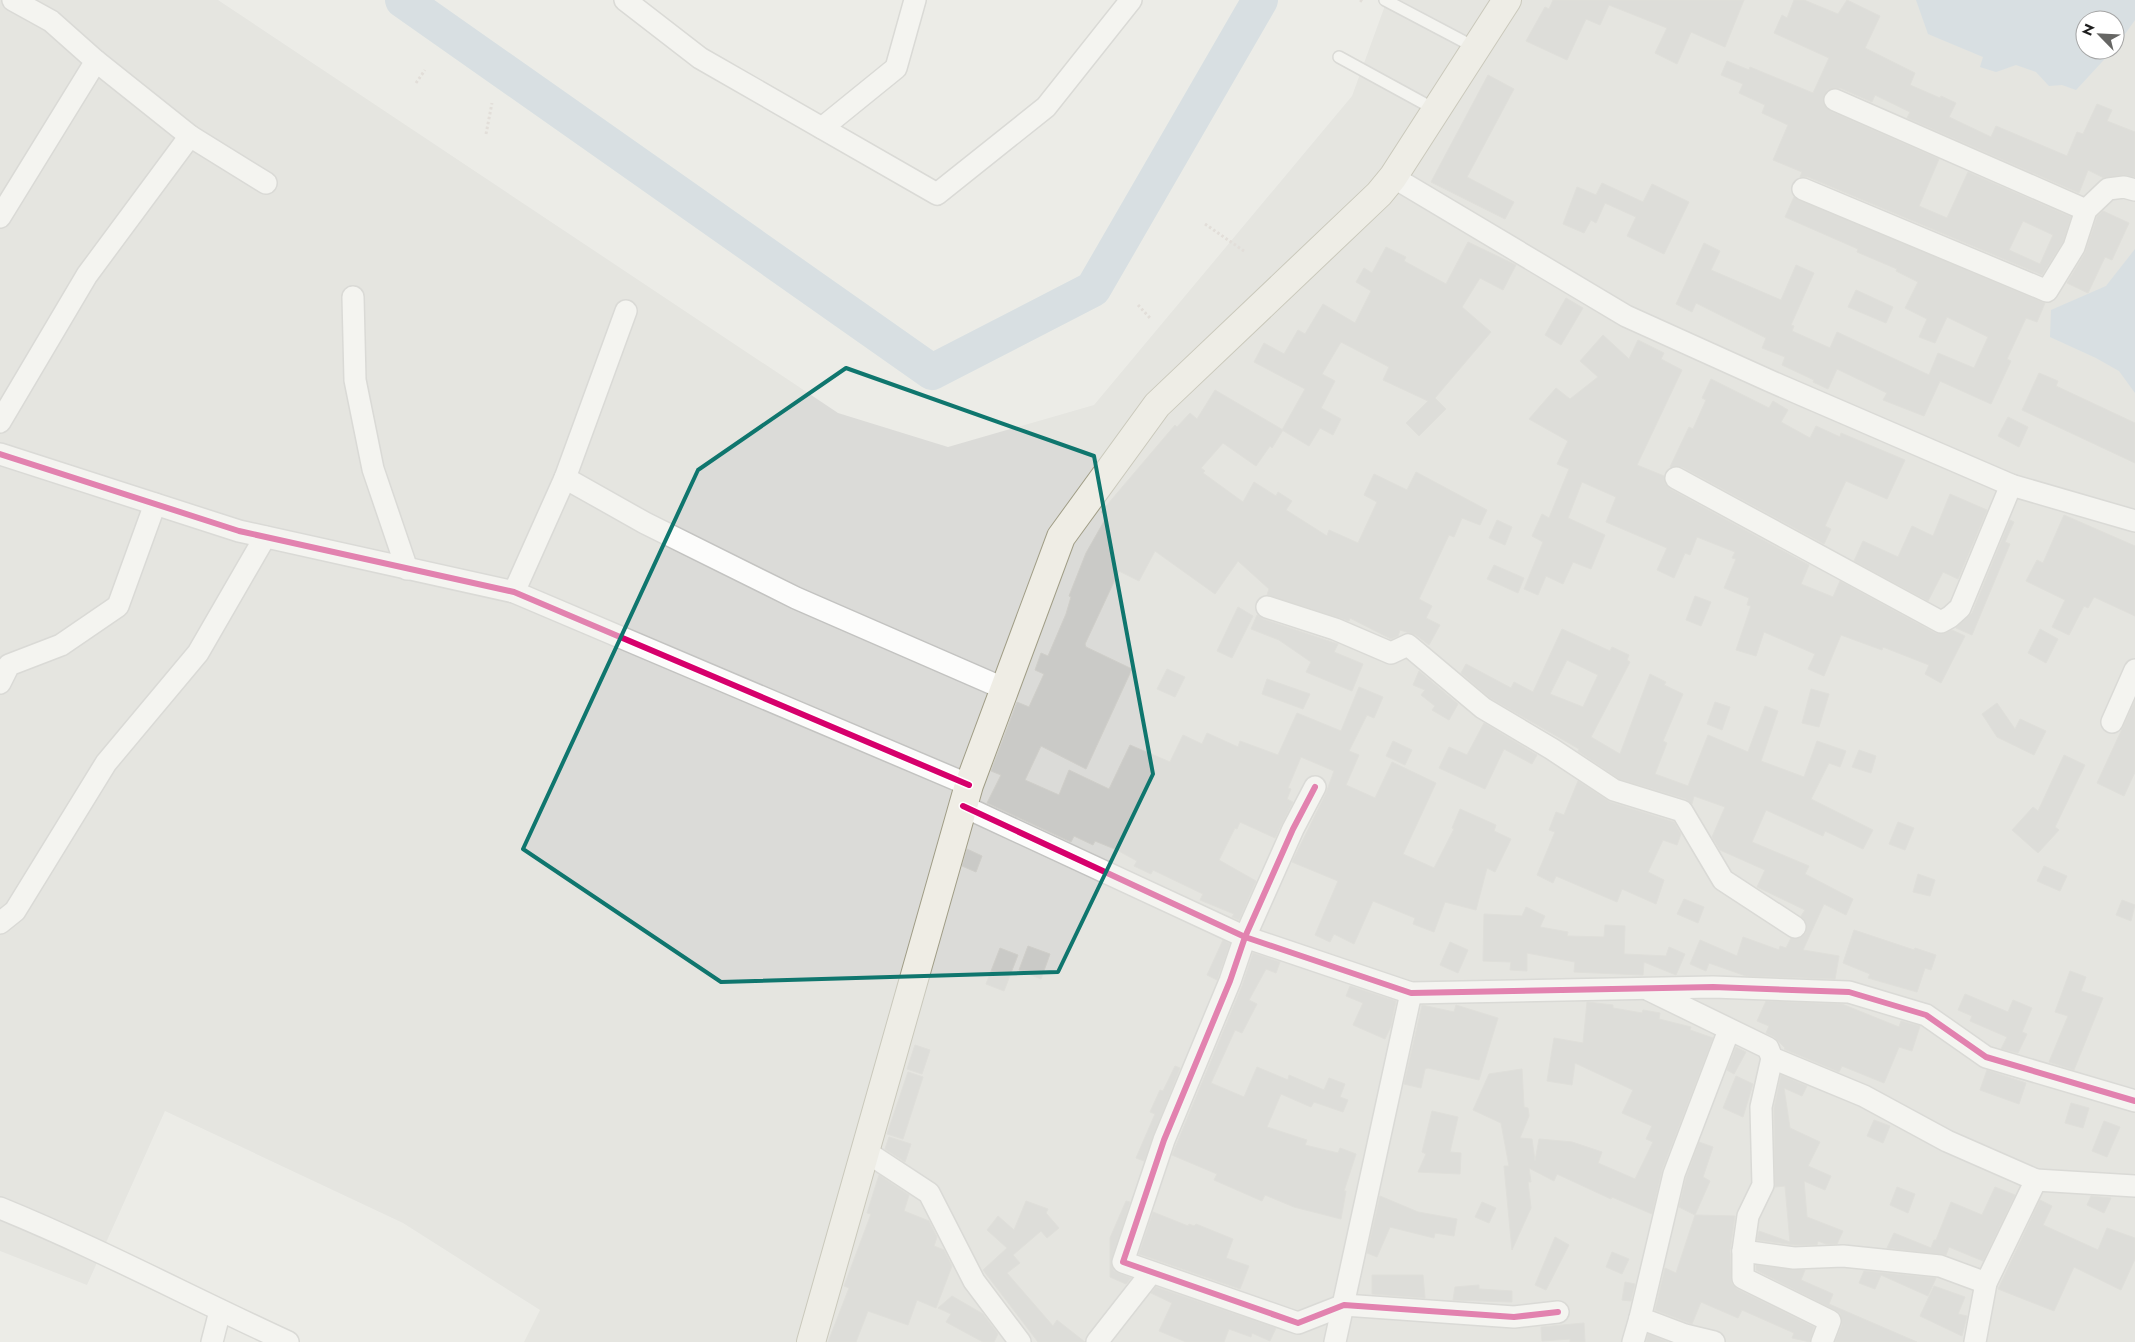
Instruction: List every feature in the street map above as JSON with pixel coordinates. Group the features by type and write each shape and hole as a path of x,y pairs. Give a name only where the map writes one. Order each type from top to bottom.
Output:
{"main road":[{"path":"811,1342 966,796 1061,537 1157,405 1379,194 1393,177 1507,0"}],"street":[{"path":"0,6 4,0"},
{"path":"13,0 51,21 96,61 190,136 266,184"},
{"path":"625,0 700,58 936,194 1046,106 1131,0"},
{"path":"822,128 896,68 915,0"},
{"path":"0,217 96,61"},
{"path":"1835,100 2086,210"},
{"path":"0,422 87,275 190,136"},
{"path":"1393,177 1626,316 1770,382 2011,485 2135,521"},
{"path":"1804,189 2047,291 2074,248 2086,210 2108,189 2124,187 2135,190"},
{"path":"352,297 357,389 373,469 407,569"},
{"path":"514,592 565,478 626,311"},
{"path":"0,454 239,532 514,592 966,796 1245,937 1411,993 1714,987 1848,992 1926,1015 1986,1057 2135,1101"},
{"path":"565,478 645,523 796,598 1005,689"},
{"path":"1676,478 1941,622 1960,608 2011,485"},
{"path":"0,683 9,665 61,645 118,606 155,504"},
{"path":"0,923 15,911 106,763 198,653 265,537"},
{"path":"1267,606 1335,629 1391,653 1408,644 1483,708 1552,749 1614,790 1682,811 1723,880 1795,928"},
{"path":"2112,722 2135,670"},
{"path":"1315,786 1293,829 1245,937 1230,981 1164,1140 1123,1262 1298,1323 1344,1305 1514,1317 1558,1312"},
{"path":"1647,988 1728,1030 1768,1048 1772,1058 1762,1107 1763,1185 1748,1216 1743,1251 1744,1278 1830,1321 1822,1342"},
{"path":"1335,1342 1411,993"},
{"path":"1633,1342 1674,1174 1728,1030"},
{"path":"1772,1058 1864,1096 1947,1142 2036,1180 2135,1186"},
{"path":"865,1151 929,1193 974,1282 1020,1342"},
{"path":"1975,1342 1986,1283 2036,1180"},
{"path":"0,1208 69,1237 288,1342"},
{"path":"1743,1251 1794,1258 1843,1256 1940,1266 1986,1283"},
{"path":"1097,1342 1151,1273"},
{"path":"212,1342 220,1311"},
{"path":"1640,1318 1685,1335 1714,1342"}],"lane":[{"path":"1386,0 1476,48"},
{"path":"1339,57 1436,111"}],"path":[{"path":"416,83 425,70"},
{"path":"486,134 492,103"},
{"path":"1205,224 1244,251"},
{"path":"1138,305 1150,318"}],"highlighted area":[{"path":"846,368 1094,456 1153,774 1058,972 721,982 523,849 698,470"}],"shaded area":[{"path":"0,0 218,0 838,413 948,447 1094,405 1352,96 1387,0 2135,0 2135,1342 524,1342 540,1310 403,1223 165,1111 87,1285 0,1251"}],"water":[{"path":"1916,0 2135,0 2135,20 2125,34 2125,10 2075,10 2075,60 2104,60 2076,90 2062,85 2049,86 2036,72 2016,65 1996,72 1980,67 1983,57 1928,34"},
{"path":"2135,249 2135,393 2119,371 2050,337 2051,310 2106,286"}],"building":[{"path":"1553,0 1744,0 1725,47 1691,32 1677,64 1655,53 1667,28 1609,5 1600,25 1586,19 1567,60 1526,41 1545,7 1549,9"},
{"path":"1794,0 1804,0 1838,14 1847,0 1880,16 1865,48 1915,73 1910,85 1956,103 1949,117 1991,137 1996,126 2067,156 2077,132 2083,134 2097,104 2112,110 2107,121 2135,132 2135,177 2123,175 2104,178 2088,170 2079,193 1907,118 1910,112 1875,95 1872,102 1840,88 1827,90 1823,102 1830,111 1939,159 1919,206 1947,218 1968,172 2071,217 2063,242 2042,275 1808,177 1800,177 1802,172 1773,160 1788,125 1762,113 1765,105 1739,93 1743,84 1721,75 1727,61 1749,70 1750,67 1813,93 1829,58 1774,33 1782,15 1787,18","holes":["2023,221 2053,235 2040,264 2009,250"]},
{"path":"1488,75 1514,89 1467,177 1514,202 1505,219 1431,182"},
{"path":"1602,183 1643,202 1652,184 1689,202 1664,254 1627,236 1636,217 1605,203 1596,223 1591,220 1584,233 1563,224 1577,187 1596,195"},
{"path":"1794,197 2045,303 2037,322 2026,318 2007,359 2011,361 1991,404 1940,381 1924,416 1883,400 1887,393 1837,369 1828,389 1813,382 1814,380 1782,365 1785,357 1762,348 1766,338 1696,303 1692,312 1676,304 1704,243 1720,251 1711,270 1781,300 1796,265 1814,273 1791,325 1794,326 1792,331 1830,348 1837,332 1929,375 1938,353 1974,368 1988,337 1947,317 1935,343 1919,337 1927,319 1905,308 1918,282 1896,271 1897,269 1857,252 1858,249 1785,217"},
{"path":"2103,211 2129,223 2112,260 2105,257 2088,293 2067,283 2085,253 2097,217"},
{"path":"1468,242 1516,265 1503,290 1480,278 1462,307 1491,332 1435,398 1446,409 1419,436 1406,423 1428,401 1383,380 1389,367 1341,342 1322,374 1335,381 1321,408 1341,419 1333,435 1320,428 1309,446 1282,430 1305,389 1254,362 1264,343 1284,354 1298,330 1305,334 1323,304 1355,323 1371,291 1356,282 1364,268 1372,273 1386,247 1406,257 1404,261 1446,284"},
{"path":"1856,290 1893,307 1886,323 1848,307"},
{"path":"1566,298 1583,308 1561,345 1545,335"},
{"path":"1603,335 1629,359 1638,340 1664,353 1661,359 1682,370 1637,465 1664,476 1665,484 1670,489 1809,565 1801,584 1833,597 1840,581 1935,633 1942,634 1952,630 1965,636 1941,683 1925,674 1929,665 1883,647 1882,650 1841,635 1824,676 1808,669 1815,654 1764,632 1756,656 1736,650 1751,606 1747,605 1749,598 1724,588 1736,559 1732,558 1735,552 1697,537 1690,555 1685,553 1674,578 1657,570 1667,548 1606,522 1616,497 1582,482 1568,518 1605,535 1591,569 1573,562 1563,584 1546,576 1538,595 1524,589 1543,542 1532,536 1542,514 1549,518 1569,469 1557,464 1568,441 1529,419 1556,388 1570,399 1598,377 1580,361"},
{"path":"2039,373 2058,381 2056,386 2135,423 2135,463 2022,410"},
{"path":"1711,379 1769,408 1773,401 1788,410 1781,422 1810,438 1816,426 1840,437 1841,433 1905,460 1887,499 1846,481 1825,526 1831,529 1824,544 1682,467 1670,467 1689,427 1693,429 1706,400 1702,398"},
{"path":"1215,390 1283,430 1272,448 1270,446 1256,466 1223,443 1201,468 1205,471 1203,473 1243,502 1254,482 1276,496 1278,492 1292,501 1286,510 1327,536 1329,530 1358,543 1377,502 1364,495 1374,474 1407,490 1416,472 1487,510 1480,525 1462,518 1454,537 1449,535 1419,599 1432,606 1426,618 1440,625 1429,645 1416,635 1400,630 1398,636 1391,639 1350,618 1349,621 1267,595 1269,589 1238,561 1215,594 1155,551 1139,581 1119,571 1085,644 1086,647 1132,669 1086,769 1041,746 1025,780 1059,795 1069,770 1109,789 1130,745 1170,762 1183,735 1202,744 1207,733 1238,747 1240,741 1278,755 1297,713 1341,731 1359,687 1383,697 1374,718 1367,715 1349,751 1359,755 1346,785 1375,798 1392,762 1436,783 1403,854 1434,868 1454,829 1452,828 1460,809 1496,825 1494,831 1511,839 1495,872 1487,868 1476,910 1445,902 1434,932 1413,924 1415,918 1373,901 1354,944 1334,934 1330,942 1315,935 1338,881 1292,862 1326,793 1334,771 1301,757 1288,788 1291,789 1287,799 1293,802 1275,838 1240,822 1219,860 1256,881 1239,920 1232,917 1234,914 1200,900 1203,894 1153,870 1151,874 1134,866 1137,861 1117,850 1095,841 1093,845 1074,836 1071,842 987,803 1001,775 991,771 1017,702 1029,707 1044,674 1035,670 1041,653 1048,656 1066,614 1071,597 1069,596 1086,553 1107,516 1101,512 1175,425 1177,427 1190,413 1197,419"},
{"path":"2008,417 2028,427 2019,447 1998,436"},
{"path":"1950,494 1987,510 1958,579 1943,572 1928,601 1854,561 1863,541 1898,557 1912,526 1933,536"},
{"path":"2064,515 2135,546 2135,616 2094,597 2088,608 2084,606 2069,635 2052,627 2065,600 2026,581 2037,560 2043,563"},
{"path":"1497,520 1512,527 1505,545 1489,538"},
{"path":"2010,520 2014,522 2005,542 2010,544 1972,635 1956,628 1972,613"},
{"path":"1494,565 1524,578 1518,593 1487,579"},
{"path":"1695,596 1711,602 1701,626 1686,620"},
{"path":"1238,607 1253,616 1232,658 1217,651"},
{"path":"1257,615 1263,619 1338,644 1334,652 1363,664 1352,691 1306,672 1311,662 1279,640 1251,629"},
{"path":"1562,629 1610,651 1612,647 1629,655 1627,660 1630,662 1591,737 1620,754 1650,674 1666,682 1664,685 1683,694 1663,741 1667,743 1655,774 1688,786 1708,735 1748,752 1765,706 1778,711 1761,761 1804,777 1817,741 1846,751 1840,767 1829,763 1811,799 1873,830 1863,849 1825,831 1823,836 1766,810 1752,842 1809,866 1805,874 1853,899 1846,915 1824,904 1803,950 1839,956 1835,979 1746,976 1709,963 1706,971 1690,964 1700,940 1737,956 1743,937 1779,950 1780,946 1786,948 1791,938 1800,938 1806,933 1806,922 1801,916 1805,910 1757,887 1765,870 1720,850 1712,837 1725,807 1694,796 1692,804 1686,799 1619,779 1578,751 1579,749 1490,698 1461,673 1466,664 1511,688 1514,682 1533,692","holes":["1567,660 1598,675 1583,707 1550,694"]},
{"path":"2040,629 2058,639 2046,663 2028,653"},
{"path":"1167,669 1185,677 1175,697 1157,689"},
{"path":"1419,671 1458,704 1449,720 1432,710 1435,706 1421,695 1425,690 1413,685"},
{"path":"1267,679 1310,694 1303,709 1262,694"},
{"path":"1811,689 1829,694 1819,727 1802,723"},
{"path":"2135,701 2135,772 2124,796 2097,783"},
{"path":"1715,702 1730,707 1722,730 1707,724"},
{"path":"1997,703 2015,729 2020,719 2046,731 2034,755 1997,737 1982,714"},
{"path":"1484,723 1537,755 1532,764 1504,749 1485,789 1439,768 1449,747 1467,755"},
{"path":"1393,741 1412,750 1405,765 1386,756"},
{"path":"1859,750 1876,756 1871,773 1852,767"},
{"path":"2064,755 2085,765 2055,827 2059,830 2038,853 2012,830 2033,807 2038,811"},
{"path":"1578,781 1610,802 1674,822 1681,834 1677,845 1663,840 1648,872 1664,880 1656,904 1622,889 1617,902 1556,876 1553,883 1537,875 1555,832 1549,830 1556,812 1564,815"},
{"path":"1898,822 1914,828 1905,850 1889,844"},
{"path":"967,849 982,856 976,872 962,866"},
{"path":"2044,866 2067,876 2060,891 2037,881"},
{"path":"1918,874 1935,880 1930,896 1913,892"},
{"path":"1684,899 1704,907 1698,923 1677,914"},
{"path":"2122,900 2135,905 2131,921 2116,915"},
{"path":"1526,907 1545,916 1540,927 1568,932 1567,936 1604,937 1605,925 1625,926 1624,954 1666,956 1669,947 1685,954 1676,975 1644,962 1643,975 1574,972 1575,962 1527,953 1527,971 1510,970 1511,962 1483,961 1484,914 1522,916"},
{"path":"1854,930 1914,950 1915,948 1936,955 1931,970 1925,968 1917,992 1868,978 1870,974 1843,963"},
{"path":"1223,940 1230,944 1217,980 1207,975"},
{"path":"1450,942 1468,950 1458,973 1440,965"},
{"path":"1028,946 1050,954 1041,979 1019,970"},
{"path":"1000,948 1018,955 1004,991 986,984"},
{"path":"1253,953 1280,962 1276,973 1266,969 1249,1000 1257,1004 1242,1033 1235,1030 1211,1083 1244,1097 1257,1067 1288,1080 1289,1075 1324,1090 1329,1078 1345,1084 1340,1097 1348,1100 1343,1112 1314,1102 1311,1107 1281,1094 1267,1127 1307,1140 1305,1145 1338,1153 1340,1148 1356,1154 1344,1191 1346,1191 1341,1219 1294,1207 1265,1195 1262,1201 1214,1180 1217,1174 1172,1155 1242,986"},
{"path":"2070,971 2086,977 2081,991 2103,998 2074,1070 2049,1062 2068,1016 2055,1012"},
{"path":"1350,986 1396,1001 1391,1026 1385,1039 1353,1025 1363,1003 1346,996"},
{"path":"1965,994 2008,1012 2013,1000 2032,1008 2022,1032 2027,1034 2018,1053 2001,1049 2007,1037 1970,1021 1972,1016 1958,1010"},
{"path":"1766,1001 1842,1004 1899,1027 1901,1021 1920,1026 1912,1051 1899,1047 1884,1083 1842,1066 1839,1072 1784,1049 1774,1037 1766,1033 1769,1026 1757,1021"},
{"path":"1587,1002 1613,1005 1613,1008 1642,1013 1643,1010 1660,1013 1659,1019 1691,1027 1690,1030 1713,1038 1662,1170 1652,1214 1612,1197 1611,1199 1557,1174 1554,1181 1529,1168 1531,1182 1528,1182 1531,1208 1512,1250 1504,1166 1509,1166 1501,1123 1473,1110 1489,1074 1522,1069 1524,1107 1528,1108 1529,1116 1520,1138 1532,1139 1535,1161 1539,1139 1572,1142 1602,1152 1598,1163 1635,1179 1653,1142 1646,1139 1652,1126 1622,1113 1633,1090 1575,1063 1572,1085 1547,1081 1554,1038 1583,1043"},
{"path":"1422,1005 1454,1012 1456,1005 1498,1018 1479,1080 1428,1068 1425,1069 1421,1088 1404,1084"},
{"path":"915,1045 930,1050 922,1074 907,1069"},
{"path":"1736,1047 1746,1052 1734,1074 1727,1070"},
{"path":"1175,1066 1180,1068 1144,1161 1136,1158 1155,1114 1150,1112 1160,1090 1163,1091"},
{"path":"1987,1070 2026,1083 2019,1104 1980,1090"},
{"path":"908,1072 923,1077 903,1139 887,1134"},
{"path":"1781,1075 1807,1086 1802,1096 1784,1088 1790,1128 1820,1142 1808,1166 1831,1176 1825,1190 1804,1181 1807,1217 1843,1231 1837,1244 1826,1244 1818,1241 1817,1245 1795,1245 1757,1240 1759,1231 1790,1242 1785,1186 1775,1187 1774,1108"},
{"path":"1736,1076 1753,1084 1743,1117 1723,1108"},
{"path":"2071,1103 2089,1108 2083,1128 2065,1123"},
{"path":"1432,1111 1458,1117 1450,1152 1461,1153 1460,1174 1418,1172 1426,1154 1422,1152"},
{"path":"1874,1120 1890,1126 1883,1143 1867,1136"},
{"path":"2104,1121 2120,1127 2107,1157 2092,1151"},
{"path":"889,1137 911,1144 905,1162 885,1149"},
{"path":"1699,1142 1713,1147 1703,1177 1710,1181 1695,1215 1679,1207 1686,1178"},
{"path":"879,1175 909,1195 904,1211 929,1221 937,1237 934,1246 944,1250 952,1266 936,1308 917,1300 908,1325 868,1311 856,1342 828,1342 849,1288 844,1286 871,1214 867,1213"},
{"path":"1897,1187 1915,1194 1908,1213 1890,1205"},
{"path":"1995,1187 2015,1195 1983,1261 1949,1247 1946,1255 1887,1248 1894,1233 1931,1248 1951,1202 1982,1215"},
{"path":"1380,1196 1418,1212 1457,1219 1454,1236 1435,1233 1434,1238 1390,1227 1377,1257 1367,1253"},
{"path":"2091,1196 2111,1198 2104,1213 2087,1205"},
{"path":"2040,1200 2052,1206 2043,1225 2098,1250 2107,1228 2135,1238 2135,1259 2121,1290 2074,1267 2054,1311 1998,1289"},
{"path":"1026,1201 1048,1209 1046,1213 1059,1228 1047,1238 1041,1231 1013,1255 1020,1263 1007,1273 1053,1326 1057,1320 1085,1342 1038,1342 983,1270 1007,1248 987,1230 998,1216 1014,1230"},
{"path":"1126,1201 1130,1202 1111,1264 1114,1271 1131,1278 1126,1284 1110,1277 1110,1238"},
{"path":"1482,1202 1496,1208 1489,1223 1475,1217"},
{"path":"1153,1212 1188,1226 1189,1224 1194,1226 1196,1224 1233,1239 1226,1258 1249,1266 1240,1289 1139,1254"},
{"path":"1695,1215 1735,1216 1730,1251 1732,1284 1737,1289 1814,1327 1810,1342 1792,1338 1794,1333 1742,1310 1738,1318 1701,1302 1692,1324 1655,1310 1665,1268 1676,1273"},
{"path":"1555,1237 1569,1245 1546,1290 1535,1285"},
{"path":"1612,1252 1629,1259 1622,1274 1606,1267"},
{"path":"1756,1265 1805,1270 1801,1280 1833,1294 1829,1304 1917,1342 1835,1342 1842,1325 1840,1313 1756,1270"},
{"path":"1864,1271 1936,1278 1928,1296 1881,1275 1875,1289 1859,1283"},
{"path":"1372,1275 1423,1275 1425,1298 1372,1294"},
{"path":"1625,1282 1635,1284 1631,1301 1622,1300"},
{"path":"1479,1285 1479,1289 1512,1291 1512,1302 1453,1300 1455,1287"},
{"path":"1934,1286 1965,1297 1958,1314 1967,1316 1962,1336 1920,1316"},
{"path":"1156,1287 1276,1328 1270,1341 1252,1333 1251,1337 1229,1329 1224,1342 1186,1342 1159,1331 1172,1303 1151,1293"},
{"path":"952,1296 983,1314 998,1334 994,1342 983,1342 946,1322 951,1314 938,1308"},
{"path":"1584,1323 1585,1342 1570,1342 1570,1339 1542,1341 1541,1327"},
{"path":"1648,1334 1668,1342 1646,1342"}],"waterway":[{"path":"403,0 932,372 1093,289 1260,0"}],"cycle path":[{"path":"0,454 239,531 514,592 969,785"},
{"path":"1315,787 1293,829 1245,937 1230,981 1164,1140 1123,1262 1298,1323 1344,1305 1514,1317 1558,1312"},
{"path":"963,806 1245,937 1411,993 1713,987 1849,992 1926,1015 1986,1057 2135,1101"}]}
